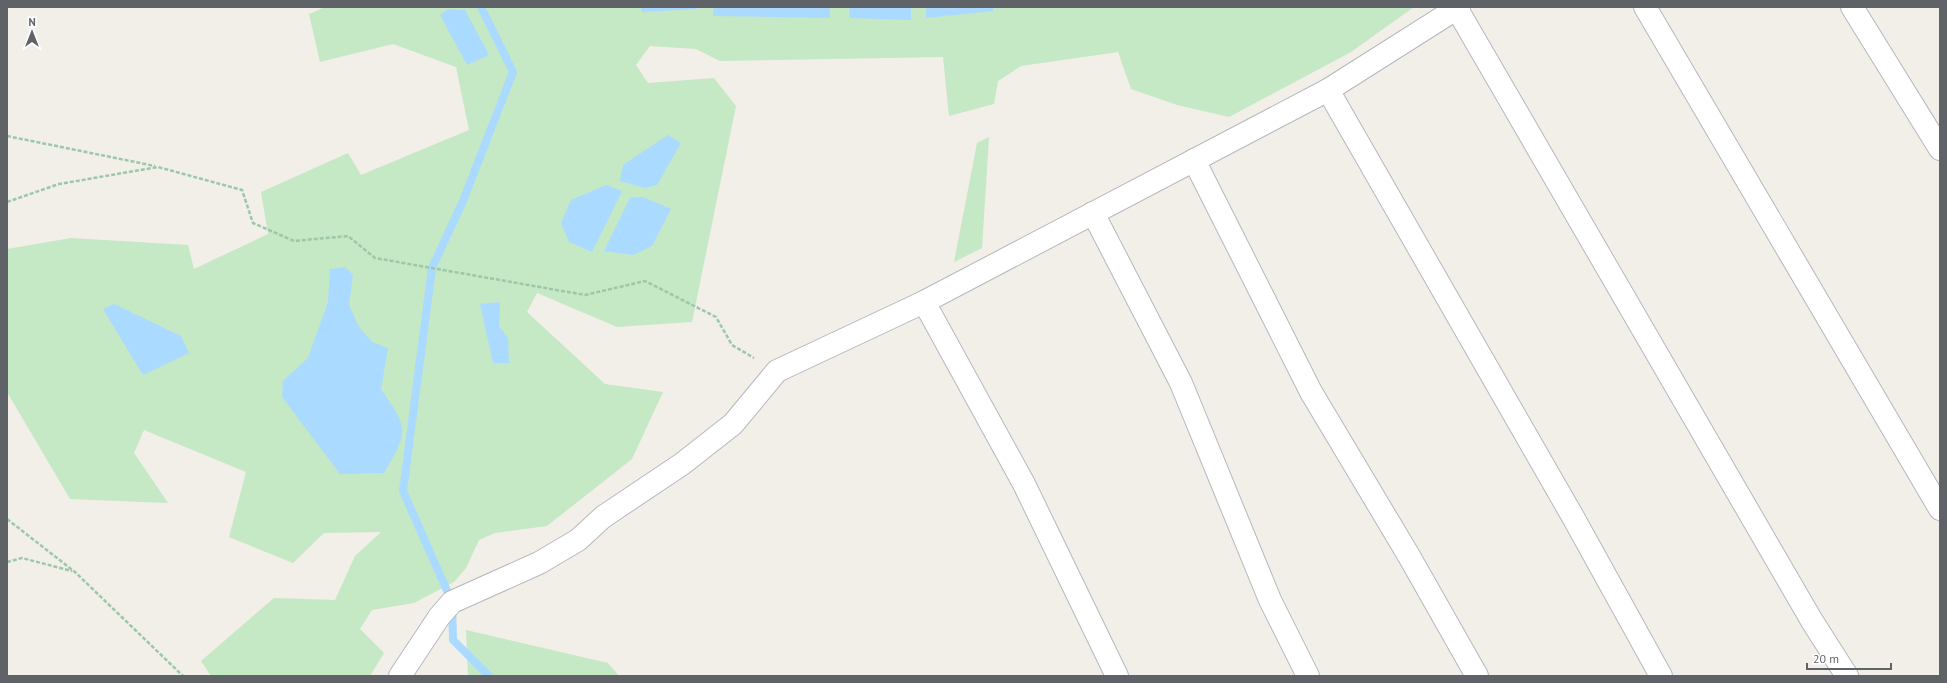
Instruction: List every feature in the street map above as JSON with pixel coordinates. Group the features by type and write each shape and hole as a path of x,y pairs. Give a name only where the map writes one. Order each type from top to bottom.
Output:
{"street":[{"path":"1645,7 1940,509"},
{"path":"1852,7 1939,146"},
{"path":"400,676 439,617 452,602 539,563 578,540 603,517 682,464 733,424 777,371 924,302 1328,90 1458,8 1812,621 1847,676"},
{"path":"1328,90 1569,510 1661,676"},
{"path":"1194,160 1311,392 1409,556 1477,676"},
{"path":"1094,213 1181,383 1270,600 1308,676"},
{"path":"924,302 1024,484 1117,676"}],"path":[{"path":"7,136 158,167 242,190 253,223 294,241 348,236 375,258 584,295 645,281 716,317 732,345 777,371"},
{"path":"7,202 59,184 158,167"},
{"path":"7,519 75,572 183,676"},
{"path":"7,562 22,558 75,572"}],"green space":[{"path":"325,7 1414,7 1351,52 1229,117 1177,105 1131,89 1118,52 1021,66 998,81 994,104 949,116 943,57 720,61 696,49 650,46 636,65 648,83 714,78 736,106 692,322 617,327 537,293 527,312 605,384 663,392 632,459 547,526 495,533 479,540 466,568 454,582 414,603 372,610 360,629 384,653 370,676 211,676 201,661 274,598 335,600 355,556 381,532 324,533 293,563 229,537 246,472 144,430 134,453 168,503 70,499 7,392 7,249 71,238 188,245 194,269 268,234 261,192 348,153 361,175 469,130 456,67 393,44 320,62 309,14"},
{"path":"989,137 982,248 954,262 977,143"},
{"path":"466,630 608,663 619,676 468,676"}],"water":[{"path":"641,7 697,7 697,9 642,12"},
{"path":"714,7 830,7 830,18 713,16"},
{"path":"849,7 911,7 911,20 850,18"},
{"path":"926,7 993,7 993,11 926,18"},
{"path":"448,9 465,10 489,55 467,65 440,15"},
{"path":"668,135 681,143 657,185 645,188 620,181 623,165"},
{"path":"606,185 622,191 592,252 569,242 561,223 571,200"},
{"path":"643,197 671,209 652,246 633,255 604,251 630,198"},
{"path":"345,267 353,275 349,305 359,327 372,342 388,348 381,389 401,422 402,432 396,451 384,473 340,474 282,397 283,381 308,358 328,302 330,269"},
{"path":"500,302 499,326 508,338 509,363 493,363 480,304"},
{"path":"114,304 181,336 189,353 143,375 103,309"}],"waterway":[{"path":"481,7 513,72 463,201 432,268 403,491 452,602 453,640 489,676"}]}
